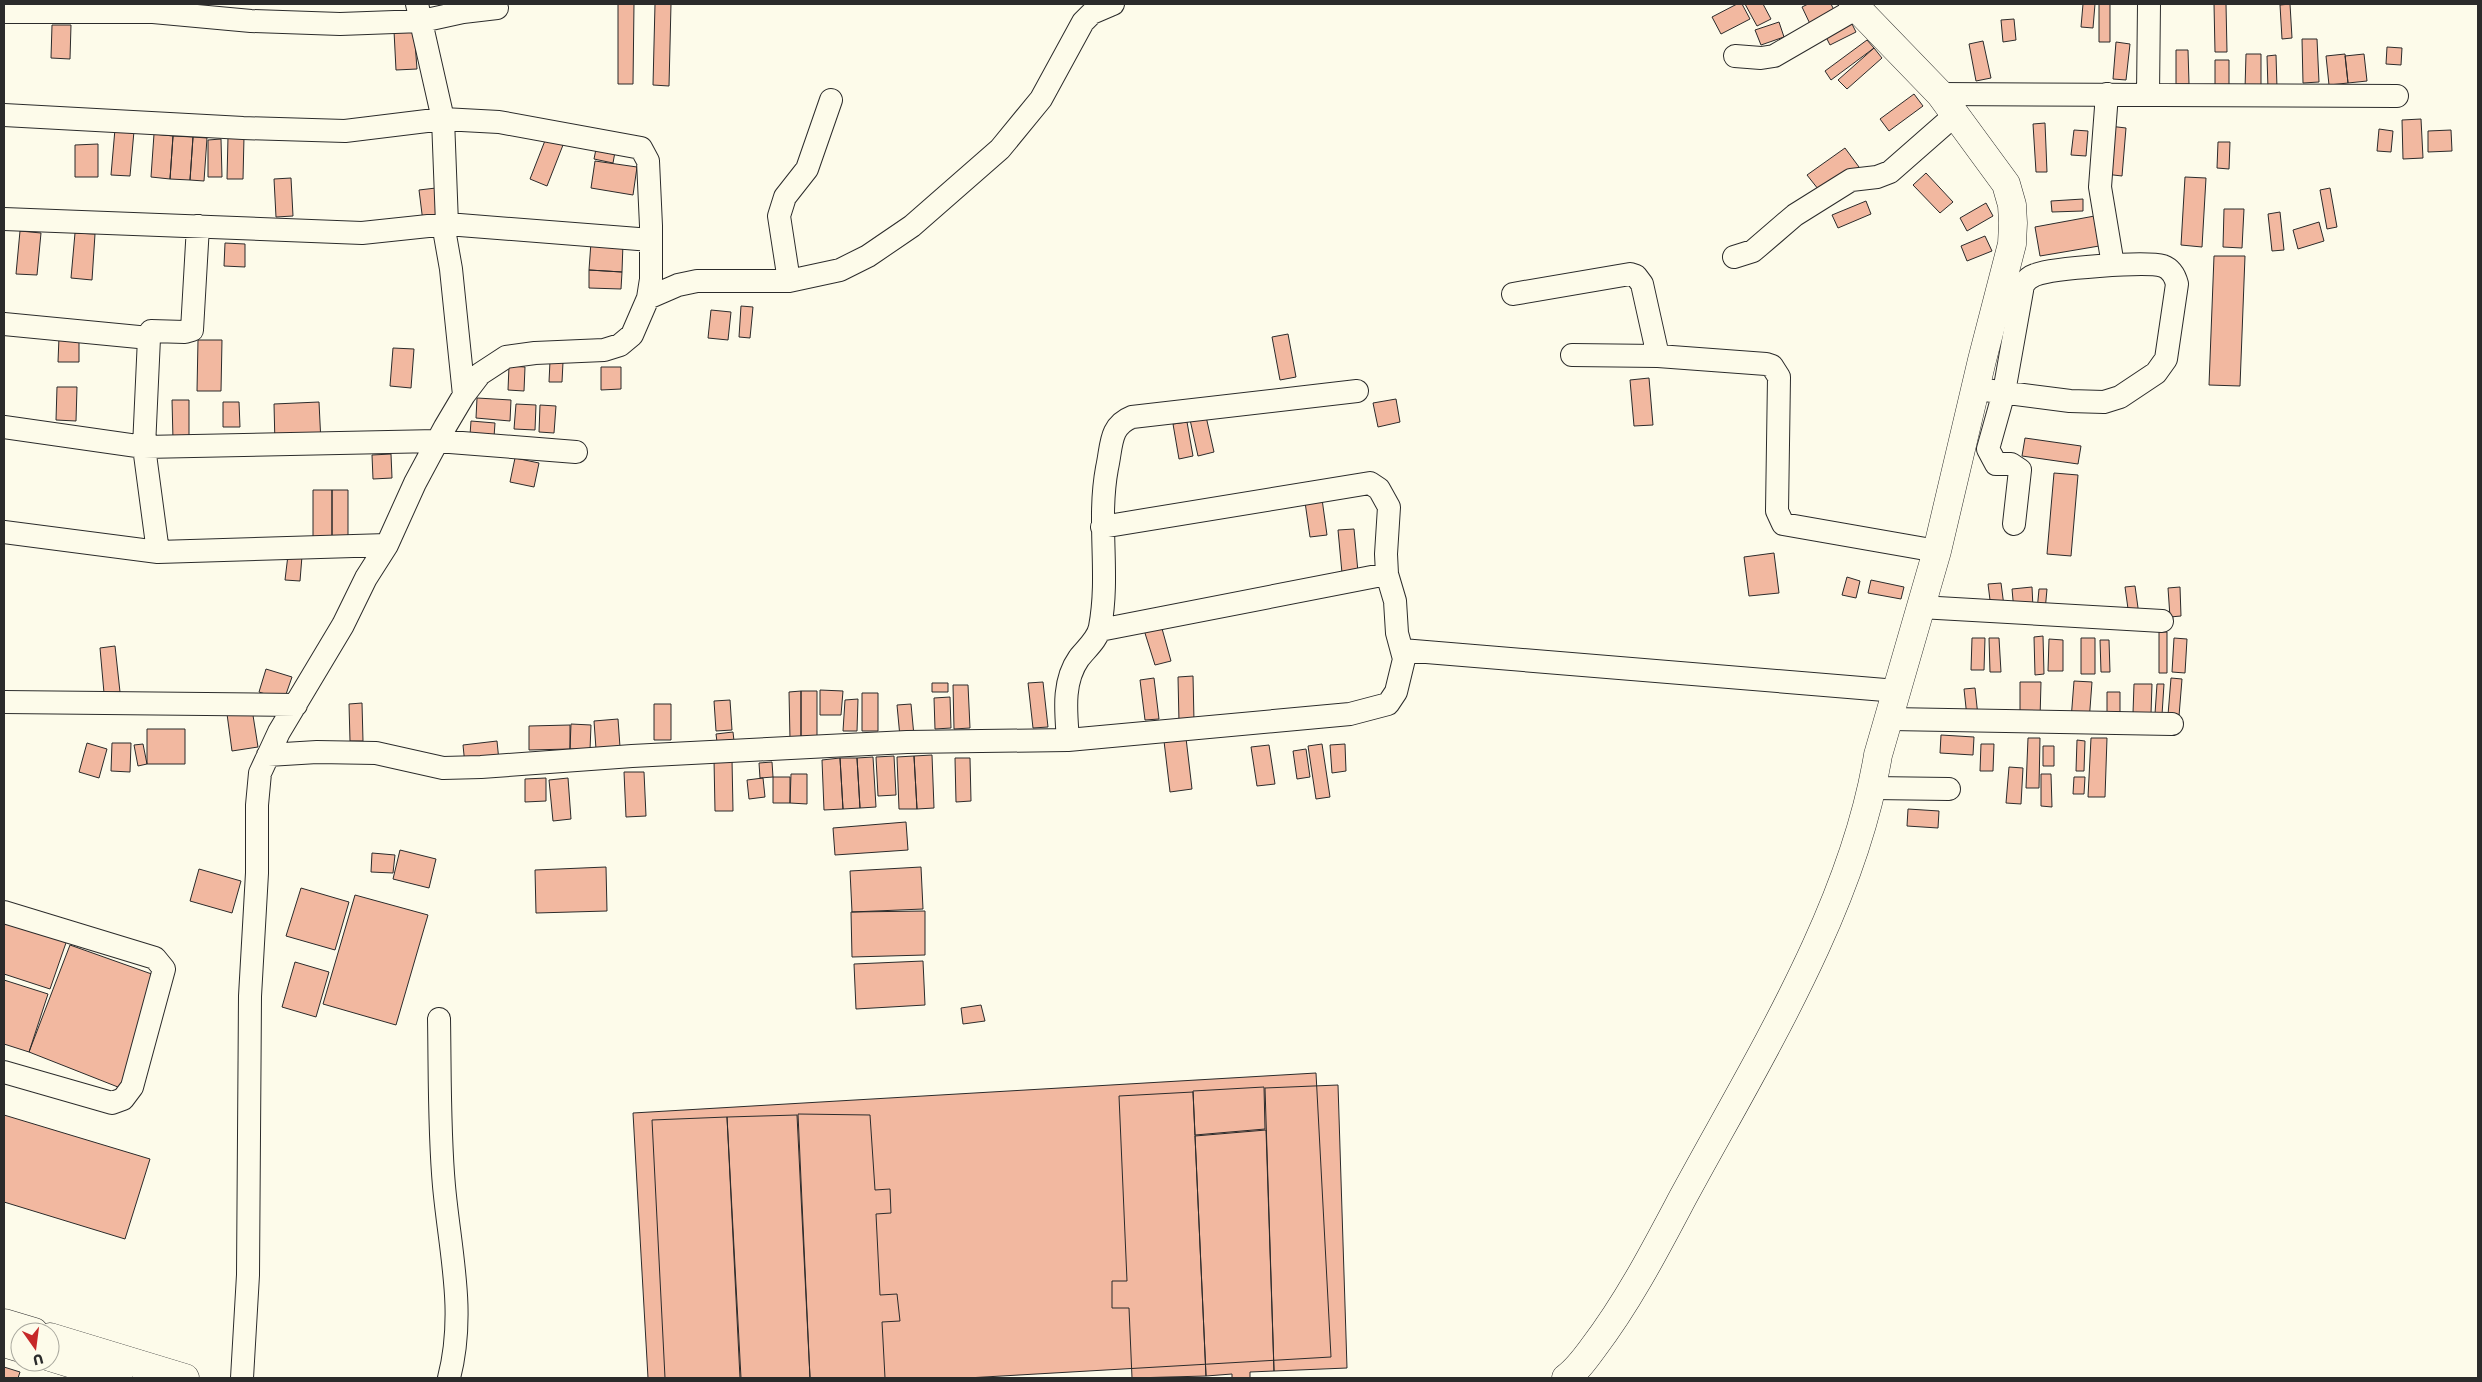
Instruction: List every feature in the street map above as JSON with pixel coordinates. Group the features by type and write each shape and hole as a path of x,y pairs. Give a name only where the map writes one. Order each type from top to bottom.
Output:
{"main road":[{"path":"1566,1378 1574,1372 1608,1329 1651,1258 1794,990 1853,855 1873,788 1878,755 1890,719 1920,607 1990,391 1982,360 2012,244 2012,205 2006,184 1947,104 1855,6"},
{"path":"60,1340 185,1378"},
{"path":"60,1360 118,1378"}],"street":[{"path":"648,298 678,285 697,281 789,281 840,270 868,256 912,226 1000,149 1041,99 1070,43 1084,8 1113,4"},
{"path":"2148,94 2149,4"},
{"path":"1735,56 1761,58 1774,56 1855,6"},
{"path":"4,12 153,12 251,20 340,24 420,12 463,12 497,8"},
{"path":"420,12 443,119 447,224 445,236 451,269 464,395"},
{"path":"2107,94 2100,187 2113,265"},
{"path":"1734,257 1754,251 1795,215 1851,180 1878,177 1890,172 1947,104 2107,94 2397,96"},
{"path":"789,281 779,216 785,197 806,170 831,100"},
{"path":"4,114 243,128 345,131 443,119 499,122 641,148 648,161 651,279 648,298 632,335 620,345 604,350 535,353 506,357 480,374 464,395 437,442 387,545 279,732 260,773 257,805 257,873 250,996 248,1275 242,1378"},
{"path":"4,218 362,233 447,224 651,240"},
{"path":"158,552 144,447 148,338 151,331 185,332 192,330 198,226"},
{"path":"1990,391 2070,401 2104,402 2120,397 2156,373 2166,359 2177,284 2176,278 2171,271 2158,265 2113,265 2055,271 2027,279 2020,292 1990,391 1988,450 1996,464 2011,464 2020,470 2014,524"},
{"path":"1513,294 1630,274 1636,276 1642,284 1658,356"},
{"path":"4,324 148,338"},
{"path":"1572,355 1658,356 1766,364 1777,371 1776,511 1782,524 1937,551"},
{"path":"1068,740 1066,700 1070,678 1078,660 1100,630 1104,593 1102,527 1104,489 1114,430 1120,421 1150,414 1357,391"},
{"path":"4,427 144,447 437,442 576,452"},
{"path":"268,755 318,752 376,753 442,768 452,768 632,756 887,743 1068,740 1350,714 1375,709 1388,704 1393,698 1404,659 1397,633 1395,600 1387,574 1386,554 1389,507 1378,489 1370,483 1102,527"},
{"path":"4,532 158,552 387,545"},
{"path":"1100,630 1387,574"},
{"path":"1920,607 2162,621"},
{"path":"1402,650 1897,691"},
{"path":"4,702 296,705"},
{"path":"1890,719 2172,724"},
{"path":"1873,788 1949,789"},
{"path":"4,912 155,958 164,969 132,1087 123,1099 112,1103 4,1072"},
{"path":"439,1018 443,1184 458,1314 455,1356 449,1378"}],"building":[{"path":"618,4 634,4 633,84 618,84"},
{"path":"655,4 671,4 669,86 653,85"},
{"path":"1737,4 1742,4 1750,19 1721,34 1712,17"},
{"path":"1745,4 1763,4 1771,19 1757,26"},
{"path":"1808,4 1831,4 1836,14 1811,26 1802,7"},
{"path":"2083,4 2095,4 2093,28 2081,27"},
{"path":"2099,4 2110,4 2110,42 2099,42"},
{"path":"2214,4 2226,4 2227,52 2215,52"},
{"path":"2290,4 2292,38 2282,39 2280,5"},
{"path":"2014,19 2016,40 2003,42 2001,20"},
{"path":"1850,20 1856,32 1830,45 1824,33"},
{"path":"1779,22 1784,37 1761,45 1755,30"},
{"path":"52,25 71,25 70,59 51,58"},
{"path":"414,29 417,69 396,70 394,31"},
{"path":"2302,39 2317,39 2319,82 2303,83"},
{"path":"1867,40 1874,48 1831,80 1825,71"},
{"path":"1983,41 1991,78 1976,81 1969,44"},
{"path":"2116,42 2130,44 2126,80 2113,79"},
{"path":"2387,47 2402,48 2401,65 2386,64"},
{"path":"1874,48 1882,58 1847,89 1838,80"},
{"path":"2176,50 2188,50 2189,84 2176,84"},
{"path":"2246,54 2261,54 2261,89 2245,89"},
{"path":"2345,54 2348,83 2329,85 2326,56"},
{"path":"2364,54 2367,81 2348,83 2345,56"},
{"path":"2276,55 2277,88 2268,89 2267,56"},
{"path":"2215,60 2229,60 2229,89 2215,89"},
{"path":"1914,94 1923,106 1889,131 1880,119"},
{"path":"2421,119 2423,158 2403,159 2402,120"},
{"path":"2045,123 2047,172 2036,172 2033,124"},
{"path":"2109,126 2126,128 2122,176 2105,174"},
{"path":"115,129 134,131 130,176 111,175"},
{"path":"2379,129 2393,131 2391,152 2377,151"},
{"path":"2074,130 2088,131 2086,156 2071,155"},
{"path":"2451,130 2452,151 2428,152 2428,131"},
{"path":"154,134 173,136 170,179 151,177"},
{"path":"173,136 193,137 190,180 170,179"},
{"path":"193,137 207,138 204,181 190,180"},
{"path":"228,137 244,137 243,179 227,179"},
{"path":"546,138 563,145 547,186 530,179"},
{"path":"221,139 222,177 208,177 208,140"},
{"path":"2218,142 2230,142 2229,169 2217,168"},
{"path":"98,144 98,177 75,177 75,145"},
{"path":"1845,148 1859,167 1822,194 1807,175"},
{"path":"596,149 615,152 613,163 594,159"},
{"path":"595,161 637,167 633,195 591,188"},
{"path":"1926,173 1953,202 1940,213 1913,185"},
{"path":"2185,177 2206,178 2202,247 2181,245"},
{"path":"291,178 293,216 276,217 274,179"},
{"path":"436,188 440,219 423,222 419,190"},
{"path":"2330,188 2337,227 2327,229 2320,190"},
{"path":"2083,199 2083,211 2052,212 2051,201"},
{"path":"1866,201 1871,214 1838,228 1832,215"},
{"path":"1986,203 1993,216 1967,231 1960,218"},
{"path":"2224,209 2244,209 2242,248 2223,247"},
{"path":"2280,212 2284,250 2272,251 2268,214"},
{"path":"2100,215 2105,245 2040,256 2035,227"},
{"path":"2319,222 2324,241 2298,249 2293,230"},
{"path":"20,231 41,233 37,275 16,274"},
{"path":"75,233 95,234 92,280 71,278"},
{"path":"1985,236 1992,251 1967,261 1961,246"},
{"path":"591,242 623,243 622,272 589,270"},
{"path":"225,243 245,244 245,267 224,266"},
{"path":"2214,256 2245,256 2240,386 2209,385"},
{"path":"589,270 622,272 621,289 589,288"},
{"path":"741,306 753,307 750,338 739,337"},
{"path":"711,310 731,312 728,340 708,338"},
{"path":"1288,334 1296,377 1280,380 1272,337"},
{"path":"59,337 79,337 79,362 58,362"},
{"path":"198,340 222,340 221,391 197,391"},
{"path":"393,348 414,349 411,388 390,386"},
{"path":"550,361 563,362 562,382 549,382"},
{"path":"509,366 525,367 524,391 508,390"},
{"path":"601,367 621,367 621,389 601,390"},
{"path":"1649,378 1653,425 1634,426 1630,380"},
{"path":"57,387 77,387 76,421 56,420"},
{"path":"477,398 511,400 510,421 476,418"},
{"path":"1396,399 1400,422 1378,427 1373,403"},
{"path":"172,400 189,400 189,439 173,440"},
{"path":"223,402 239,402 240,427 223,427"},
{"path":"319,402 321,443 275,445 274,404"},
{"path":"516,404 536,405 535,430 514,429"},
{"path":"540,405 556,406 554,433 539,432"},
{"path":"1205,412 1214,452 1198,456 1189,415"},
{"path":"471,421 495,423 494,437 470,435"},
{"path":"1187,422 1193,456 1179,459 1173,424"},
{"path":"2025,438 2081,446 2078,464 2022,456"},
{"path":"391,454 392,478 373,479 372,455"},
{"path":"515,458 539,463 534,487 510,482"},
{"path":"2054,473 2078,475 2071,556 2047,554"},
{"path":"313,490 332,490 332,541 313,541"},
{"path":"332,490 348,490 348,541 332,541"},
{"path":"1322,499 1327,535 1310,537 1305,502"},
{"path":"1354,529 1358,572 1342,573 1338,530"},
{"path":"1774,553 1779,593 1749,596 1744,557"},
{"path":"288,555 302,556 300,581 285,580"},
{"path":"1847,577 1860,581 1856,598 1842,595"},
{"path":"1871,580 1904,587 1901,599 1868,593"},
{"path":"2001,583 2004,606 1991,608 1988,584"},
{"path":"2135,586 2139,615 2129,616 2125,587"},
{"path":"2032,587 2033,608 2014,611 2012,589"},
{"path":"2180,587 2181,616 2170,617 2168,588"},
{"path":"2039,589 2047,589 2045,611 2037,611"},
{"path":"1161,625 1171,661 1155,665 1144,630"},
{"path":"2159,632 2167,632 2167,673 2159,673"},
{"path":"2043,636 2044,674 2035,675 2034,637"},
{"path":"1972,638 1985,638 1984,670 1971,670"},
{"path":"1989,638 1999,638 2001,672 1990,672"},
{"path":"2081,638 2095,638 2095,674 2081,674"},
{"path":"2174,638 2187,639 2185,673 2172,672"},
{"path":"2049,639 2063,640 2063,671 2048,671"},
{"path":"2100,640 2109,640 2110,672 2101,672"},
{"path":"115,646 120,692 104,693 100,648"},
{"path":"266,669 292,677 284,700 259,692"},
{"path":"1193,676 1194,721 1179,722 1178,677"},
{"path":"1154,678 1159,719 1145,720 1140,680"},
{"path":"2171,678 2182,679 2179,716 2168,715"},
{"path":"2074,681 2092,682 2089,722 2071,720"},
{"path":"1043,682 1048,727 1033,728 1028,683"},
{"path":"2020,682 2041,682 2040,719 2020,719"},
{"path":"932,683 948,683 948,692 932,692"},
{"path":"2134,684 2152,684 2151,714 2133,713"},
{"path":"2157,684 2164,684 2162,715 2155,714"},
{"path":"953,685 968,685 970,728 954,729"},
{"path":"1975,688 1978,716 1967,717 1964,689"},
{"path":"820,690 843,691 841,715 820,715"},
{"path":"801,691 801,739 790,739 789,692"},
{"path":"801,691 817,691 817,739 801,739"},
{"path":"2107,692 2120,692 2120,713 2107,713"},
{"path":"862,693 878,693 878,731 862,731"},
{"path":"950,697 951,728 935,729 934,698"},
{"path":"858,699 857,731 843,731 845,700"},
{"path":"730,700 732,730 716,731 714,701"},
{"path":"362,703 363,741 350,741 349,704"},
{"path":"654,704 671,704 671,740 654,740"},
{"path":"911,704 914,736 900,737 897,705"},
{"path":"252,709 258,747 232,751 227,714"},
{"path":"618,719 620,747 596,749 594,721"},
{"path":"571,724 591,725 590,750 570,749"},
{"path":"570,725 570,749 529,750 529,726"},
{"path":"147,729 185,729 185,764 147,764"},
{"path":"733,732 734,741 717,742 716,734"},
{"path":"1941,735 1974,737 1973,755 1940,753"},
{"path":"1186,738 1192,789 1170,792 1164,741"},
{"path":"2028,738 2040,738 2039,788 2026,788"},
{"path":"2091,738 2107,738 2105,797 2088,797"},
{"path":"2077,740 2085,741 2084,771 2076,771"},
{"path":"497,741 499,761 465,765 463,745"},
{"path":"87,743 107,749 99,778 79,772"},
{"path":"112,743 131,743 130,772 111,771"},
{"path":"143,744 147,764 138,766 134,745"},
{"path":"1322,744 1330,797 1316,799 1308,746"},
{"path":"1345,744 1346,771 1332,773 1330,745"},
{"path":"1981,744 1994,744 1993,771 1980,771"},
{"path":"1269,745 1275,784 1257,786 1251,747"},
{"path":"2043,746 2054,746 2054,766 2043,766"},
{"path":"1306,749 1310,777 1297,779 1293,751"},
{"path":"932,755 934,808 917,809 914,756"},
{"path":"894,756 896,795 878,796 876,757"},
{"path":"914,756 917,809 899,809 897,757"},
{"path":"873,757 876,807 860,808 857,758"},
{"path":"840,758 843,809 824,810 822,760"},
{"path":"840,758 857,758 860,808 843,809"},
{"path":"955,758 970,758 971,801 956,802"},
{"path":"714,759 732,759 733,811 715,811"},
{"path":"772,762 773,777 760,778 759,763"},
{"path":"2009,767 2023,768 2021,804 2006,803"},
{"path":"624,772 644,772 646,816 626,817"},
{"path":"791,774 807,774 807,804 790,803"},
{"path":"2041,774 2051,774 2052,807 2041,806"},
{"path":"773,777 790,777 790,803 773,803"},
{"path":"2074,777 2085,777 2084,794 2073,794"},
{"path":"546,778 546,801 525,802 525,779"},
{"path":"568,778 571,819 553,821 549,780"},
{"path":"763,778 765,797 749,799 747,780"},
{"path":"1908,809 1939,811 1938,828 1907,826"},
{"path":"906,822 908,850 835,855 833,828"},
{"path":"400,850 436,859 429,888 393,879"},
{"path":"372,853 395,855 393,873 371,872"},
{"path":"606,867 607,911 536,913 535,870"},
{"path":"921,867 923,909 852,912 850,871"},
{"path":"199,869 241,881 232,913 190,901"},
{"path":"301,888 349,902 335,950 286,936"},
{"path":"355,895 428,915 396,1025 323,1004"},
{"path":"925,911 925,955 852,957 851,912"},
{"path":"4,915 68,937 50,989 4,974"},
{"path":"70,945 160,977 123,1089 29,1052"},
{"path":"923,961 925,1005 856,1009 854,964"},
{"path":"295,962 329,972 316,1017 282,1007"},
{"path":"4,980 48,994 29,1052 4,1044"},
{"path":"981,1005 985,1021 963,1024 961,1008"},
{"path":"1316,1073 1331,1357 967,1378 648,1378 633,1113"},
{"path":"1338,1085 1347,1368 1274,1371 1265,1088"},
{"path":"1264,1087 1265,1129 1195,1135 1193,1091"},
{"path":"1193,1092 1206,1376 1132,1378 1129,1308 1112,1308 1112,1281 1127,1281 1119,1096"},
{"path":"798,1114 870,1115 875,1190 890,1189 891,1213 876,1214 880,1295 897,1294 900,1321 882,1322 885,1378 810,1378"},
{"path":"4,1115 150,1159 125,1239 4,1202"},
{"path":"797,1115 810,1378 741,1378 727,1117"},
{"path":"727,1117 740,1378 665,1378 652,1120"},
{"path":"1266,1130 1274,1371 1250,1372 1250,1378 1232,1378 1232,1374 1206,1376 1195,1136"},
{"path":"4,1367 10,1369 10,1372 20,1372 18,1378 4,1378"}]}
